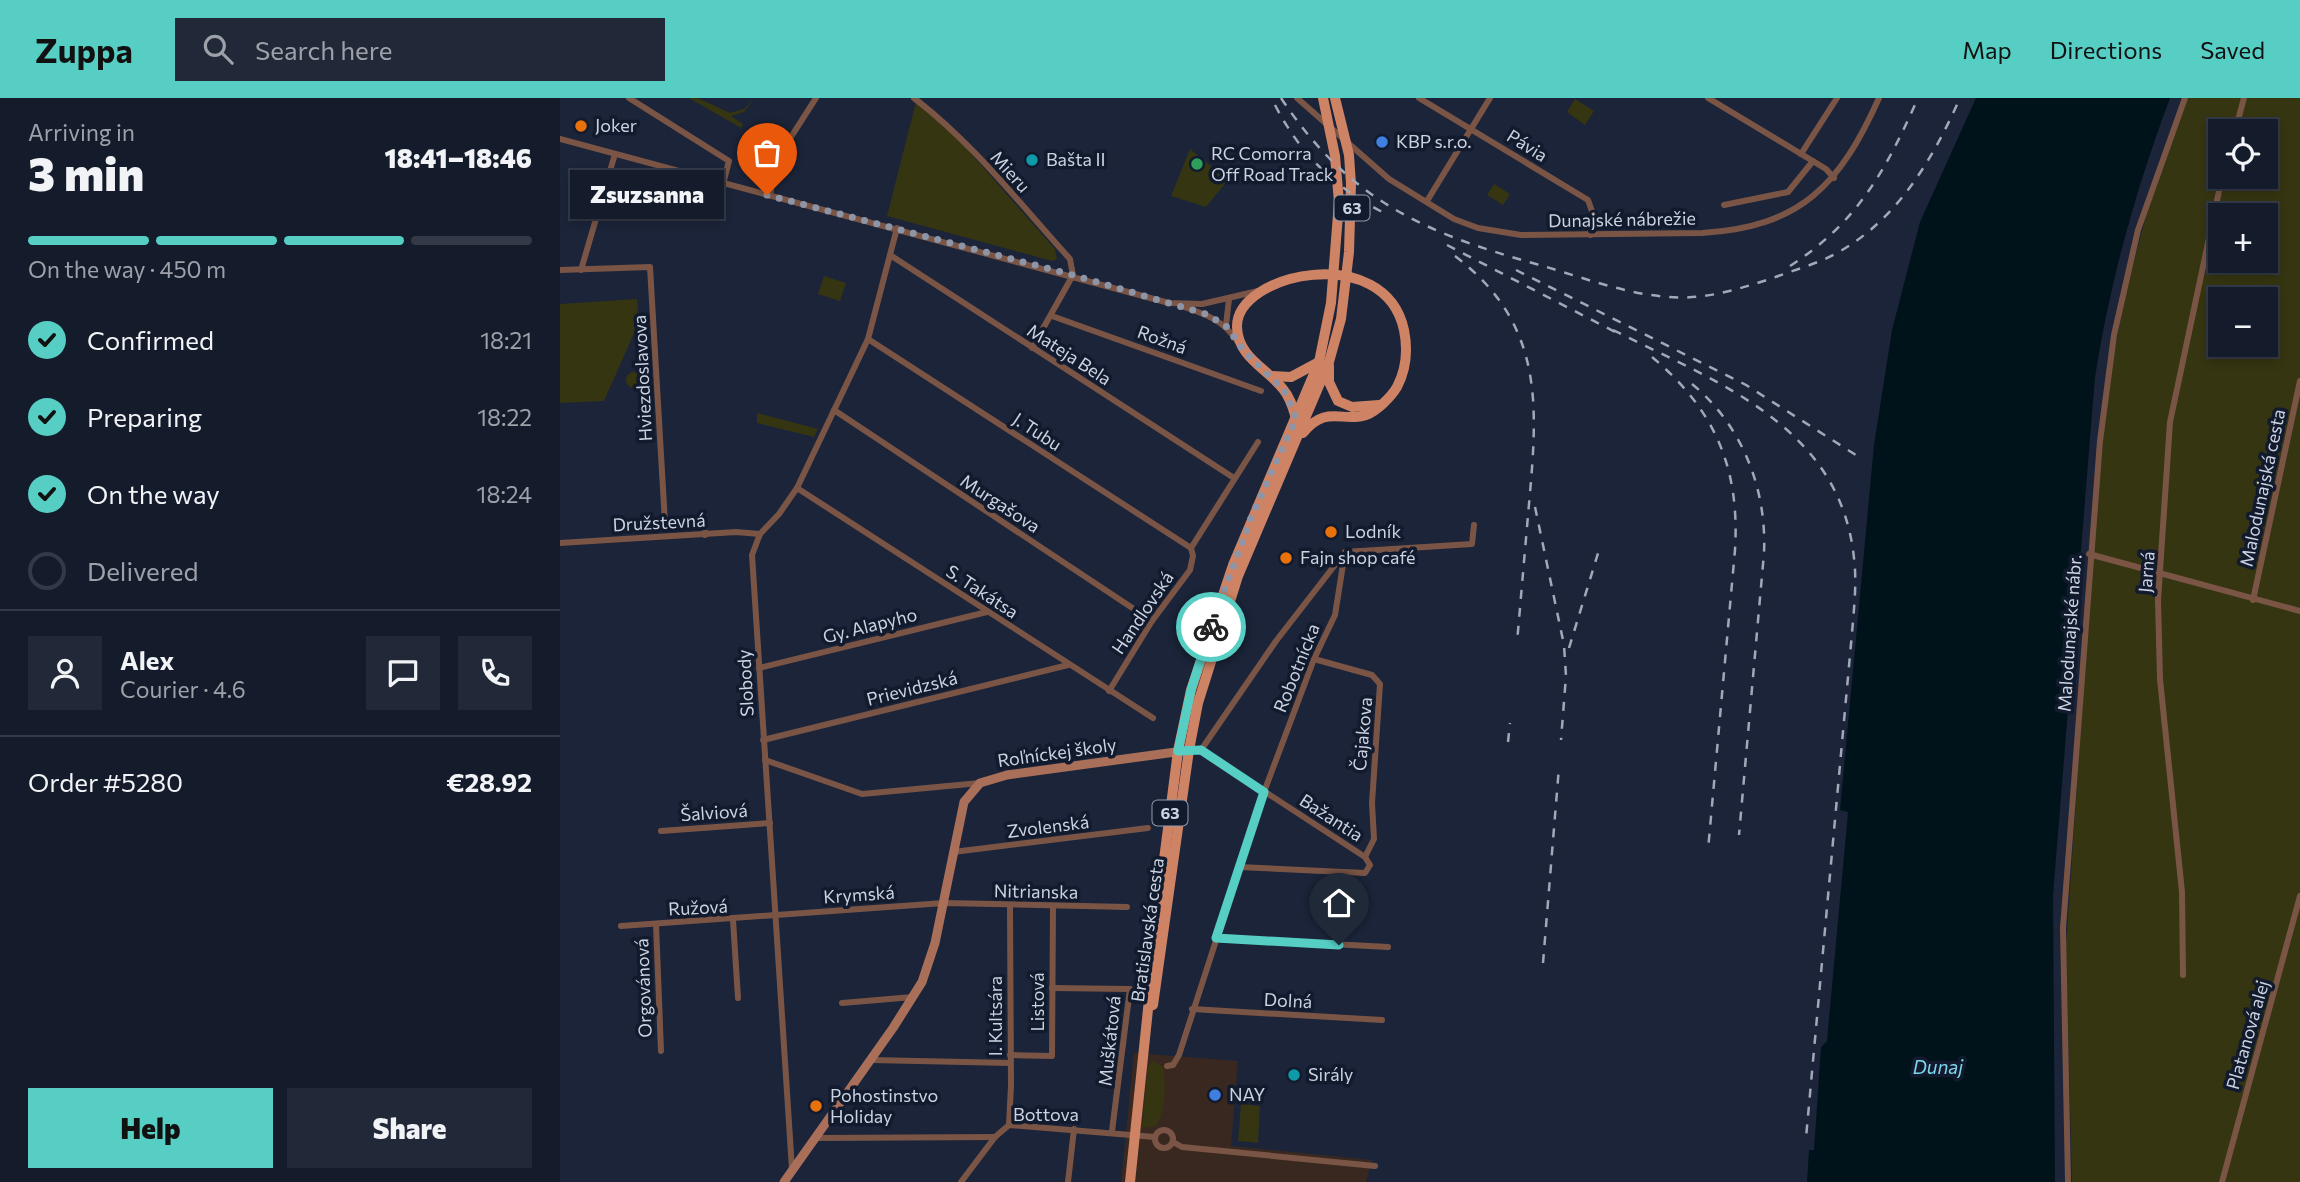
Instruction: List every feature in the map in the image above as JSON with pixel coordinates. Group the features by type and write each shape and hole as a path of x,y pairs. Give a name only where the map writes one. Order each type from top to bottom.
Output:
{"main road":[{"name":"Bratislavská cesta","path":"1130,1182 1191,690 1215,612 1255,509 1324,362 1334,284 1339,202 1335,156 1323,98"},
{"name":"Bratislavská cesta","path":"1183,751 1223,619 1257,529 1296,442 1341,319 1349,263 1351,184 1349,155 1335,98"},
{"path":"1296,418 1284,390 1245,352 1238,335 1238,318 1244,305 1259,291 1329,273 1362,280 1382,292 1400,317 1407,355 1395,390 1366,415 1336,414 1322,418 1309,425 1296,442"},
{"path":"1272,376 1291,377 1324,362 1338,401 1352,407 1379,405"},
{"name":"Roľníckej školy","path":"784,1182 914,997 930,961 964,802 980,783 1007,775 1183,751"}],"street":[{"path":"629,98 729,161 723,184"},
{"path":"770,195 775,162 816,98"},
{"name":"Mieru","path":"914,98 949,124 1070,259 1073,275"},
{"name":"Dunajské nábrežie","path":"1297,98 1383,174 1454,219 1488,232 1510,235 1702,233 1752,227 1800,206 1834,178 1856,145 1879,98"},
{"name":"Pávia","path":"1419,98 1588,200 1593,214 1590,235"},
{"path":"1427,201 1490,98"},
{"path":"1708,98 1813,161 1834,178"},
{"path":"1801,154 1837,98"},
{"name":"Malodunajské nábr.","path":"2068,1182 2063,928 2089,554 2107,373 2145,204 2185,98"},
{"path":"2238,119 2244,98"},
{"path":"560,139 1073,275 1206,314 1226,326 1245,352"},
{"path":"581,270 615,154"},
{"path":"1724,205 1788,192 1813,161"},
{"name":"Jarná","path":"2183,975 2182,892 2160,679 2158,600 2162,576 2170,422 2219,189"},
{"name":"Slobody","path":"792,1169 752,555 760,534 779,514 797,488 868,338 897,228"},
{"name":"Mateja Bela","path":"890,255 1234,478"},
{"name":"Hviezdoslavova","path":"560,270 650,267 665,523 704,520 705,535"},
{"path":"1032,348 1073,275"},
{"path":"1169,303 1202,304 1259,291"},
{"path":"1229,299 1238,318"},
{"path":"1226,326 1229,299"},
{"name":"Rožná","path":"1052,316 1261,391"},
{"name":"J. Tubu","path":"868,338 1191,548"},
{"name":"Malodunajská cesta","path":"2253,600 2300,381"},
{"name":"Murgašova","path":"834,410 1152,621"},
{"name":"Handlovská","path":"1109,691 1152,621 1190,570 1193,556 1191,548 1258,442"},
{"name":"S. Takátsa","path":"797,488 1153,719"},
{"path":"1201,750 1276,641 1345,552 1472,544 1474,525"},
{"name":"Družstevná","path":"560,543 760,534"},
{"name":"Robotnícka","path":"1167,1066 1174,1065 1181,1048 1264,792 1314,659 1335,615 1345,552"},
{"path":"2089,554 2162,576 2300,611"},
{"name":"Gy. Alapyho","path":"759,668 988,612"},
{"name":"Čajakova","path":"1314,659 1372,675 1380,684 1372,803 1374,839 1365,857"},
{"name":"Prievidzská","path":"763,740 1068,665"},
{"name":"Roľníckej školy","path":"1183,751 1201,750"},
{"name":"Bažantia","path":"1201,750 1365,857 1370,868 1364,873 1346,874 1238,867"},
{"path":"765,760 862,794 965,782 980,783"},
{"name":"Šalviová","path":"661,831 770,823"},
{"name":"Zvolenská","path":"953,852 1148,828"},
{"name":"Platanová alej","path":"2222,1182 2300,896"},
{"name":"Krymská","path":"777,916 944,903"},
{"name":"Nitrianska","path":"944,903 1127,907"},
{"name":"I. Kultsára","path":"1009,1125 1010,905"},
{"name":"Listová","path":"1010,1059 1052,1056 1053,906"},
{"name":"Ružová","path":"621,926 777,916"},
{"path":"733,920 738,998"},
{"name":"Orgovánová","path":"656,924 661,1051"},
{"path":"1216,938 1388,947"},
{"name":"Muškátová","path":"1052,988 1130,989 1112,1131"},
{"path":"842,1003 914,997"},
{"name":"Dolná","path":"1192,1009 1382,1020"},
{"path":"870,1060 1010,1059"},
{"name":"Bottova","path":"961,1182 995,1137 1009,1125 1155,1136"},
{"path":"1068,1182 1074,1129"},
{"path":"1161,1130 1167,1130 1173,1134 1173,1142 1162,1148 1156,1144 1155,1136 1161,1130"},
{"path":"815,1138 995,1137"},
{"path":"1173,1142 1182,1147 1375,1166"}],"shaded area":[{"path":"689,98 698,98 730,113 744,109 755,98 744,112 731,116 743,124 741,128"},
{"path":"2188,98 2300,98 2300,1182 2072,1182 2066,947 2092,562 2108,384 2125,296 2147,212"},
{"path":"1575,99 1594,111 1585,125 1567,112"},
{"path":"916,102 953,133 1055,249 1057,259 1052,261 887,216"},
{"name":"RC Comorra Off Road Track","path":"1190,149 1228,180 1206,207 1171,196"},
{"path":"1494,184 1510,194 1503,205 1487,195"},
{"path":"824,276 846,283 840,301 818,294"},
{"path":"637,299 639,322 604,401 560,403 560,304"},
{"path":"634,372 640,374 640,386 634,388 628,386 626,380 628,374"},
{"path":"757,413 818,429 814,437 757,423"},
{"path":"1134,1053 1238,1061 1231,1146 1372,1160 1366,1182 1121,1182"},
{"path":"1153,1061 1163,1067 1163,1105 1156,1126 1142,1128 1148,1067"},
{"path":"1241,1104 1260,1106 1258,1143 1238,1141"}],"water":[{"name":"Dunaj","path":"1976,98 2170,98 2125,236 2095,377 2053,895 2055,1182 1807,1182 1809,1150 1814,1150 1821,1047 1827,1041 1848,812 1840,810 1874,445 1892,330 1920,222"}],"railway":[{"path":"1281,98 1333,162 1391,207 1423,224 1495,252 1602,284 1669,297 1696,297 1748,286 1813,264 1858,239 1878,223 1911,186 1938,143 1960,98"},
{"path":"1790,266 1834,231 1868,192 1894,148 1918,98"},
{"path":"1275,105 1296,139 1320,168 1334,181 1384,213"},
{"path":"1447,245 1621,335"},
{"path":"1455,256 1484,282 1505,309 1520,338 1529,368 1534,433 1517,643"},
{"path":"1516,270 1746,385 1859,457"},
{"path":"1613,330 1731,390 1767,414 1799,441 1825,474 1844,512 1854,558 1855,596 1806,1138"},
{"path":"1652,357 1674,377 1707,420 1728,467 1733,493 1735,550 1708,850"},
{"path":"1692,384 1710,400 1738,439 1756,482 1764,529 1739,835"},
{"path":"1535,507 1564,645 1566,676 1561,740"},
{"path":"1569,648 1599,550"},
{"path":"1508,742 1510,723"},
{"path":"1543,963 1559,767"}],"way so far":[{"path":"767,195 1073,275 1206,314 1226,326 1245,352 1284,390 1296,418 1251,518 1211,627"}],"place":[{"name":"Joker","path":"581,126"},
{"name":"KBP s.r.o.","path":"1382,142"},
{"name":"Bašta II","path":"1032,160"},
{"name":"RC Comorra Off Road Track","path":"1197,164"},
{"name":"Zsuzsanna","path":"767,195"},
{"name":"Lodník","path":"1331,532"},
{"name":"Fajn shop café","path":"1286,558"},
{"name":"Sirály","path":"1294,1075"},
{"name":"NAY","path":"1215,1095"},
{"name":"Pohostinstvo Holiday","path":"816,1106"}],"route":[{"path":"1211,627 1191,690 1178,751 1201,750 1264,792 1216,938 1339,945"}]}
